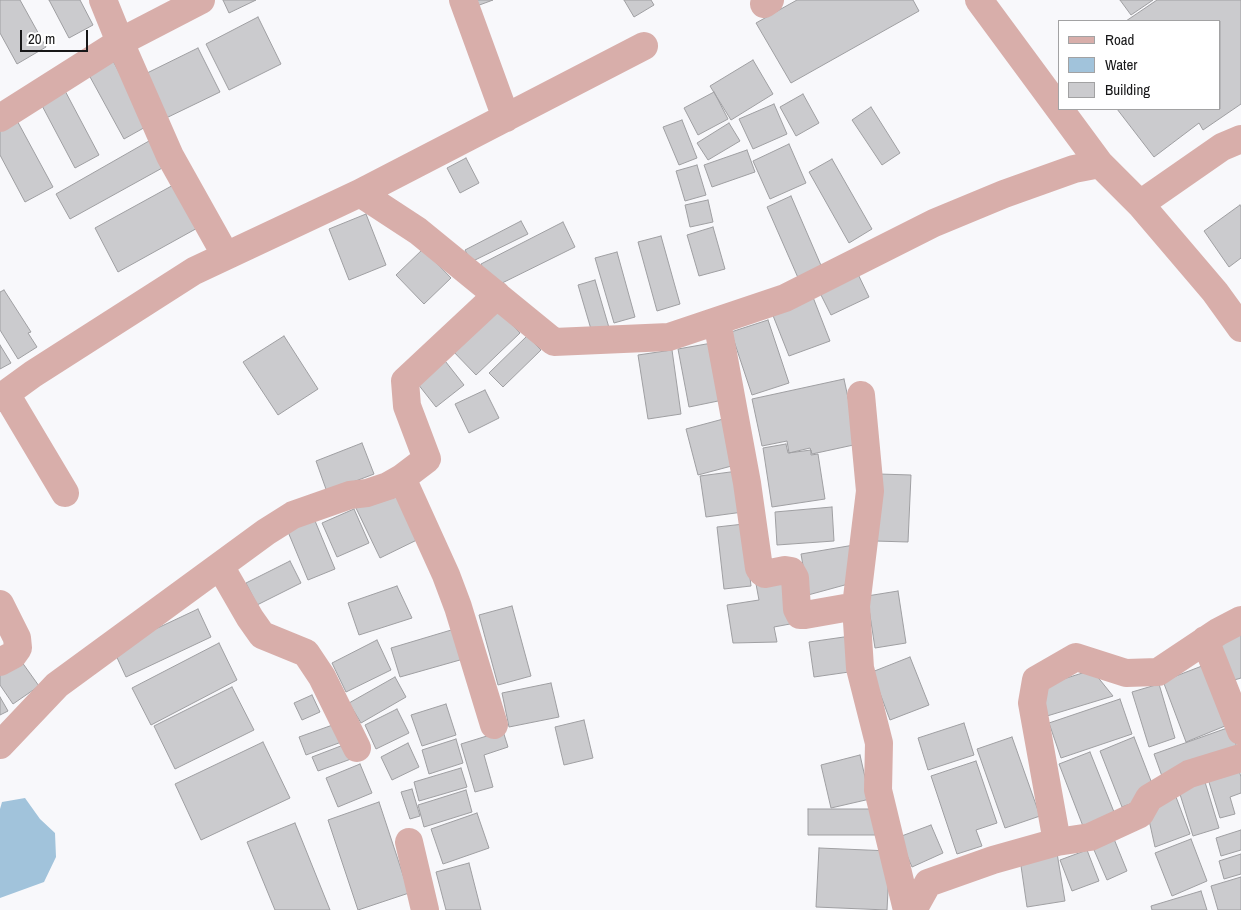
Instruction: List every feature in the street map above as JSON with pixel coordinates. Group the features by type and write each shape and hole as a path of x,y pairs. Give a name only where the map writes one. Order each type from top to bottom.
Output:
{"street":[{"path":"103,0 170,156 226,256"},
{"path":"0,118 120,42 202,0"},
{"path":"463,0 506,118"},
{"path":"979,0 1058,107"},
{"path":"65,493 3,396 33,374 194,271 360,193 644,46"},
{"path":"1060,110 1100,164 1140,204 1215,292 1241,328"},
{"path":"1140,204 1222,147 1241,139"},
{"path":"360,193 418,231 554,342 669,338 785,298 934,223 1004,194 1074,169 1100,164"},
{"path":"0,745 57,685 266,532 293,515 350,495 367,493 388,486 427,459 407,406 406,381 497,295"},
{"path":"717,321 748,483 759,568 765,574 785,570 791,571 795,578 797,609 800,615 856,606"},
{"path":"861,395 870,491 856,606 860,668 879,743 878,790 907,910"},
{"path":"402,478 442,566 458,607 494,726"},
{"path":"220,566 262,635 306,653 322,677 357,748"},
{"path":"0,604 17,638 18,648 13,655 0,662"},
{"path":"1057,842 1032,703 1036,680 1076,657 1126,673 1158,672 1205,640 1241,620"},
{"path":"1205,640 1241,731"},
{"path":"913,910 928,883 993,860 1057,842 1090,837 1140,814 1149,798 1189,774 1241,758"},
{"path":"409,842 425,910"}],"water":[{"path":"25,798 40,819 55,833 56,857 44,882 0,898 0,809 2,802"}],"building":[{"path":"0,0 20,0 46,47 17,64 0,33"},
{"path":"49,0 80,0 93,25 69,38"},
{"path":"223,0 256,0 229,13"},
{"path":"471,0 493,0 474,7"},
{"path":"624,0 651,0 654,5 634,17"},
{"path":"797,0 913,0 919,11 791,83 756,23"},
{"path":"1120,0 1153,0 1131,15"},
{"path":"1157,0 1241,0 1241,104 1203,130 1199,123 1154,157 1118,110 1221,110 1221,20 1127,20"},
{"path":"258,17 281,64 229,90 206,44"},
{"path":"198,48 220,92 162,120 141,76"},
{"path":"753,60 773,94 731,120 710,86"},
{"path":"113,61 149,125 124,139 89,75"},
{"path":"63,87 99,155 75,168 39,100"},
{"path":"714,92 728,119 698,135 684,108"},
{"path":"803,94 819,123 796,136 780,107"},
{"path":"774,104 787,134 753,149 739,119"},
{"path":"871,107 900,153 882,165 852,120"},
{"path":"14,115 53,187 25,202 0,155 0,122"},
{"path":"682,120 697,158 679,165 663,127"},
{"path":"729,123 740,141 708,160 697,143"},
{"path":"149,141 164,167 70,219 56,194"},
{"path":"789,144 806,183 770,199 753,161"},
{"path":"747,150 755,172 712,187 704,165"},
{"path":"466,158 479,183 460,193 447,168"},
{"path":"832,159 872,229 849,243 809,172"},
{"path":"697,165 706,195 685,201 676,171"},
{"path":"177,183 201,226 118,272 95,228"},
{"path":"791,196 823,270 799,280 767,207"},
{"path":"708,200 713,222 690,227 685,205"},
{"path":"1240,205 1241,258 1229,267 1204,231"},
{"path":"366,214 386,265 349,280 329,229"},
{"path":"521,221 528,234 471,262 465,250"},
{"path":"563,222 575,247 492,288 481,264"},
{"path":"713,227 725,269 699,276 687,235"},
{"path":"661,236 680,304 657,311 638,242"},
{"path":"423,249 451,278 424,304 396,275"},
{"path":"617,252 635,317 614,323 595,258"},
{"path":"856,270 869,297 831,315 818,289"},
{"path":"595,280 610,331 593,336 578,285"},
{"path":"4,290 31,332 28,333 37,347 18,359 0,330 0,292"},
{"path":"811,292 830,341 789,356 770,308"},
{"path":"496,307 520,333 476,375 451,349"},
{"path":"768,320 789,383 752,395 731,332"},
{"path":"284,336 318,389 278,415 243,362"},
{"path":"527,336 541,350 503,387 489,373"},
{"path":"712,343 723,400 689,407 678,349"},
{"path":"0,345 11,363 0,369"},
{"path":"672,350 681,414 648,419 638,355"},
{"path":"442,357 464,385 436,407 414,379"},
{"path":"844,379 858,444 812,454 810,448 789,453 787,441 762,446 752,399"},
{"path":"485,390 499,418 469,433 455,404"},
{"path":"727,418 739,464 698,475 686,429"},
{"path":"362,443 374,474 327,492 316,461"},
{"path":"786,444 788,453 811,450 811,455 818,454 825,499 772,507 763,448"},
{"path":"738,471 743,512 706,517 700,476"},
{"path":"879,474 911,475 908,542 875,541"},
{"path":"401,484 425,536 380,558 355,506"},
{"path":"832,507 834,541 777,545 775,512"},
{"path":"354,509 369,543 337,557 322,523"},
{"path":"313,516 335,569 308,580 286,527"},
{"path":"744,524 751,586 724,589 717,527"},
{"path":"860,544 852,583 808,595 801,554"},
{"path":"290,561 301,583 257,605 246,583"},
{"path":"782,579 790,624 774,627 777,642 733,643 727,605 759,600 756,584"},
{"path":"397,586 412,618 359,635 348,603"},
{"path":"898,591 906,643 875,648 867,596"},
{"path":"512,606 531,676 498,685 479,615"},
{"path":"198,609 211,637 126,677 113,649"},
{"path":"458,628 467,658 400,677 391,648"},
{"path":"1241,635 1241,678 1224,683 1212,643"},
{"path":"851,636 856,671 814,677 809,642"},
{"path":"377,640 391,670 346,692 332,663"},
{"path":"219,643 237,680 151,725 132,688"},
{"path":"910,657 929,705 890,720 872,672"},
{"path":"19,658 39,686 13,704 0,685 0,672"},
{"path":"1202,666 1225,726 1186,742 1163,681"},
{"path":"1092,670 1113,696 1047,716 1038,687"},
{"path":"395,677 406,697 361,723 349,703"},
{"path":"551,683 559,717 509,727 502,693"},
{"path":"1159,684 1175,738 1149,747 1132,692"},
{"path":"232,687 254,730 175,769 154,726"},
{"path":"312,695 320,712 302,720 294,703"},
{"path":"0,697 8,711 0,715"},
{"path":"1120,699 1132,734 1061,758 1049,723"},
{"path":"446,704 456,735 422,746 411,715"},
{"path":"397,709 409,733 376,749 365,725"},
{"path":"584,720 593,758 564,765 555,727"},
{"path":"341,722 347,740 306,755 299,737"},
{"path":"964,723 974,755 928,770 918,738"},
{"path":"1230,727 1239,753 1163,779 1154,754"},
{"path":"503,731 508,747 484,755 493,787 475,792 461,744"},
{"path":"1012,737 1040,816 1005,828 977,749"},
{"path":"1134,737 1156,794 1122,807 1100,751"},
{"path":"456,739 463,763 429,774 422,750"},
{"path":"263,742 290,798 201,840 175,784"},
{"path":"408,743 419,767 392,780 381,757"},
{"path":"346,744 351,759 318,771 312,757"},
{"path":"1090,752 1118,822 1086,834 1059,764"},
{"path":"860,755 870,799 831,808 821,765"},
{"path":"976,761 997,823 976,830 982,846 957,854 931,776"},
{"path":"360,764 372,793 338,807 326,778"},
{"path":"461,768 467,787 419,801 414,782"},
{"path":"1239,770 1241,793 1230,797 1235,814 1220,818 1208,779"},
{"path":"1205,782 1219,828 1193,836 1179,791"},
{"path":"412,789 420,816 410,819 401,792"},
{"path":"466,790 472,812 424,827 418,805"},
{"path":"1176,797 1190,834 1155,847 1147,811"},
{"path":"379,802 409,893 358,910 328,820"},
{"path":"808,809 876,809 875,835 808,835"},
{"path":"477,813 489,848 443,864 431,829"},
{"path":"295,823 330,910 275,910 247,842"},
{"path":"931,825 943,853 912,867 899,837"},
{"path":"1241,830 1241,850 1221,856 1216,838"},
{"path":"1112,834 1127,871 1107,880 1091,843"},
{"path":"1191,839 1207,881 1172,896 1155,853"},
{"path":"819,848 890,851 887,910 816,907"},
{"path":"1087,850 1099,881 1072,891 1060,860"},
{"path":"1057,853 1065,901 1027,907 1020,859"},
{"path":"1241,854 1241,874 1224,879 1219,861"},
{"path":"469,863 481,910 446,910 436,872"},
{"path":"1241,877 1241,910 1218,910 1211,886"},
{"path":"1201,891 1207,910 1152,910 1151,906"}]}
